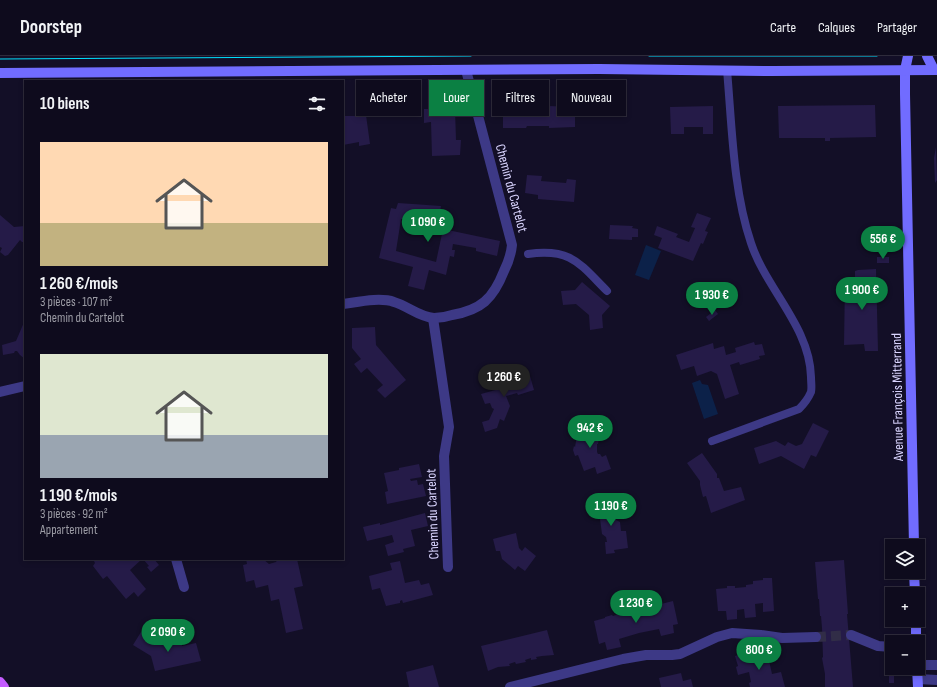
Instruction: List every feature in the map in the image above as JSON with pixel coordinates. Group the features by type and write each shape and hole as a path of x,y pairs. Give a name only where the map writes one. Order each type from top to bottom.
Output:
{"main road":[{"path":"0,682 4,687"}],"street":[{"name":"Avenue François Mitterrand","path":"908,56 905,70 914,539"},
{"path":"927,56 936,70"},
{"path":"0,73 466,70 936,70"},
{"name":"Chemin du Cartelot","path":"344,304 377,301 395,302 422,315 433,318 458,314 486,302 498,287 512,253 512,246 466,70"},
{"name":"Chemin du Cartelot","path":"433,318 449,427 444,456 448,567"},
{"path":"0,392 24,386"},
{"path":"176,560 184,586"},
{"path":"510,687 623,659 680,654 716,637 732,633 782,638 816,637"},
{"path":"852,635 878,646 885,646"},
{"path":"925,665 937,665"},
{"path":"918,683 937,680"}],"lane":[{"path":"712,441 798,409 807,401 812,390 811,369 801,333 766,276 751,244 738,194 727,70"},
{"path":"528,254 539,253 566,255 578,262 607,291"}],"water":[{"path":"646,245 661,251 649,280 635,275"},
{"path":"700,380 702,384 708,385 718,414 704,419 692,383"}],"building":[{"path":"875,105 876,137 830,138 830,141 825,141 825,138 779,138 778,106"},
{"path":"549,106 557,106 557,116 575,116 575,127 549,128 549,126 527,126 526,128 503,128 503,116 549,116"},
{"path":"713,106 713,134 703,134 703,127 684,127 684,134 671,134 670,107"},
{"path":"424,109 429,109 429,116 455,116 456,140 461,140 460,155 432,156 431,122 424,123"},
{"path":"344,116 366,116 370,144 359,146 359,142 344,145"},
{"path":"936,147 937,180 935,183 934,158"},
{"path":"527,175 542,176 541,181 566,183 567,179 576,180 574,202 538,199 538,195 525,193"},
{"path":"398,203 441,206 438,222 401,219 396,251 436,262 443,229 500,241 497,256 476,251 476,248 453,244 452,250 455,250 454,257 450,256 446,275 429,270 424,290 408,286 413,267 379,258 391,208 396,209"},
{"path":"697,213 711,218 705,231 708,232 703,244 701,243 693,261 658,248 662,238 654,235 657,226 678,234 676,237 689,242 695,228 691,227"},
{"path":"0,215 14,227 24,226 24,242 20,240 8,255 5,256 0,252 2,248 0,247"},
{"path":"610,225 633,226 632,228 638,229 638,237 632,237 632,240 609,239"},
{"path":"877,257 889,257 889,263 877,263"},
{"path":"876,269 878,351 865,351 864,344 844,345 845,281 855,280 855,271"},
{"path":"582,282 610,306 602,315 603,328 590,330 589,315 576,304 563,305 561,291 575,290"},
{"path":"715,310 718,314 709,321 706,317"},
{"path":"24,322 24,358 17,351 3,355 2,345 16,341"},
{"path":"375,327 376,345 406,380 385,398 377,390 383,385 367,368 361,373 354,364 361,359 352,348 352,328"},
{"path":"754,342 755,345 762,344 765,355 759,356 760,359 740,365 739,362 730,365 739,394 725,399 717,374 711,371 697,376 694,366 681,370 676,355 713,343 714,349 724,346 726,355 736,352 735,348"},
{"path":"508,372 512,384 514,381 530,376 534,390 518,395 517,393 506,396 510,406 504,421 500,419 497,428 485,432 482,422 489,420 494,409 490,403 485,404 481,394 499,389 495,376"},
{"path":"813,423 829,431 816,457 811,455 804,469 781,456 759,464 754,448 776,441 785,446 788,442 796,446 802,444"},
{"path":"579,424 601,428 597,444 597,452 602,457 606,455 611,469 597,474 595,467 584,471 578,455 575,456 573,450 574,446 575,447"},
{"path":"702,453 717,474 717,478 719,478 724,491 741,487 745,500 711,513 706,496 703,497 700,481 687,463"},
{"path":"419,464 422,477 410,479 411,481 417,480 418,485 423,484 426,496 387,504 385,492 388,491 384,473"},
{"path":"610,499 617,502 618,513 616,513 616,520 620,522 621,531 626,531 628,548 614,550 615,553 606,554 605,542 607,542 606,537 602,534 600,519 592,514 596,509 595,507 608,504"},
{"path":"425,513 428,526 411,530 415,546 403,549 404,552 388,556 385,545 394,542 392,535 367,541 363,527 380,523 380,525"},
{"path":"516,533 519,548 522,551 525,547 536,556 525,571 518,566 515,570 502,559 500,551 496,551 493,539"},
{"path":"94,560 141,560 130,570 146,589 138,597 134,592 126,599 107,576 103,579 93,566 95,563"},
{"path":"144,560 155,560 159,565 151,572 147,567 149,566"},
{"path":"246,560 264,560 269,564 276,562 277,560 297,560 303,586 294,588 303,629 286,633 279,599 271,601 268,585 256,588 254,580 246,582 243,565 247,564"},
{"path":"844,560 853,687 825,687 825,674 822,658 822,628 815,562"},
{"path":"400,561 405,583 419,580 421,585 429,583 433,595 403,603 402,600 400,603 386,606 380,588 372,590 369,576 392,570 390,563"},
{"path":"763,578 772,578 774,611 763,612 763,603 755,604 756,617 745,618 744,609 737,610 737,619 727,620 726,611 718,611 716,589 727,588 727,586 735,586 735,588 746,587 746,585 753,584 753,581 763,580"},
{"path":"673,601 678,624 673,625 674,633 661,636 659,629 639,633 619,639 621,647 607,650 605,642 599,644 594,621 633,609 647,607 661,602 661,604"},
{"path":"547,630 554,655 536,657 537,659 531,660 531,658 525,660 526,662 516,664 515,662 509,664 510,666 498,667 488,671 481,646"},
{"path":"141,632 161,645 181,640 182,646 196,643 201,661 155,671 151,656 133,645"},
{"path":"757,650 759,659 768,656 772,674 781,672 785,687 750,687 749,683 751,682 749,672 738,675 736,667 738,666 735,656"},
{"path":"433,665 439,687 409,687 406,672"},
{"path":"681,673 683,681 691,679 693,687 661,687 659,678"},
{"path":"889,675 894,675 894,683 889,683"}],"tunnel":[{"path":"816,637 851,635"}],"tram line":[{"path":"0,59 471,56"},
{"path":"649,56 877,56"}]}
